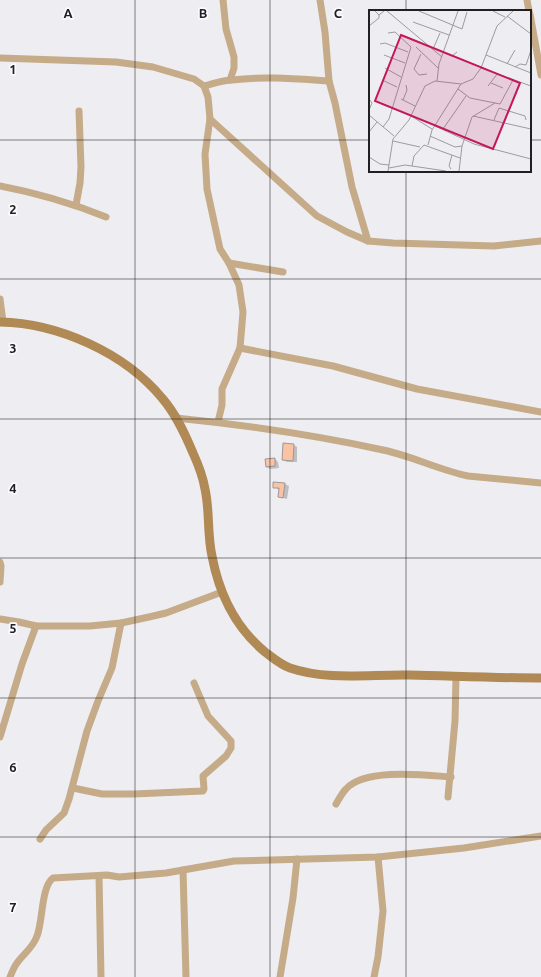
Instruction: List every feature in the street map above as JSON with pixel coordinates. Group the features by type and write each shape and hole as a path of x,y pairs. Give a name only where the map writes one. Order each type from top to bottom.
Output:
{"main road":[{"path":"2,322 28,325 61,333 100,349 124,364 146,382 162,398 176,418 186,437 194,455 205,489 212,556 227,605 238,623 254,643 274,659 290,668 318,674 501,678 540,676"}],"street":[{"path":"223,0 226,29 234,58 234,68 230,80"},
{"path":"320,0 325,32 329,81 337,110 352,187 368,241"},
{"path":"527,0 529,10"},
{"path":"531,20 541,75"},
{"path":"0,58 116,62 153,68 187,77 194,79 204,86 208,97 210,119 205,154 207,189 220,249 229,263 239,285 243,312 240,348 222,389 222,405 218,422"},
{"path":"204,86 230,80 281,78 329,81"},
{"path":"76,205 81,167 79,112"},
{"path":"210,119 317,216 346,232 368,241 494,246 541,241"},
{"path":"0,186 76,205 106,218"},
{"path":"229,263 283,272"},
{"path":"0,299 2,322"},
{"path":"240,348 333,366 417,389 541,412"},
{"path":"176,418 218,422 384,450 415,459 456,474 541,483"},
{"path":"0,562 0,582"},
{"path":"0,619 36,626 90,626 121,623 166,613 222,592"},
{"path":"40,839 46,830 64,813 73,788 79,758 87,731 112,668 121,623"},
{"path":"0,737 4,715 36,626"},
{"path":"448,797 456,721 456,677"},
{"path":"73,788 110,794 203,791 203,776 226,756 231,748 231,741 208,716 194,682"},
{"path":"336,804 346,788 365,778 405,774 450,777"},
{"path":"10,977 16,963 29,950 37,936 50,880 54,878 99,876 119,877 166,873 234,861 378,857 464,848 541,836"},
{"path":"374,977 378,957 382,911 378,857"},
{"path":"280,977 294,892 297,859"},
{"path":"183,870 186,977"},
{"path":"99,876 101,977"}],"building":[{"path":"283,443 294,444 293,461 282,460"},
{"path":"275,458 275,466 266,467 265,459"},
{"path":"273,482 285,483 283,498 278,497 279,488 273,488"}]}
